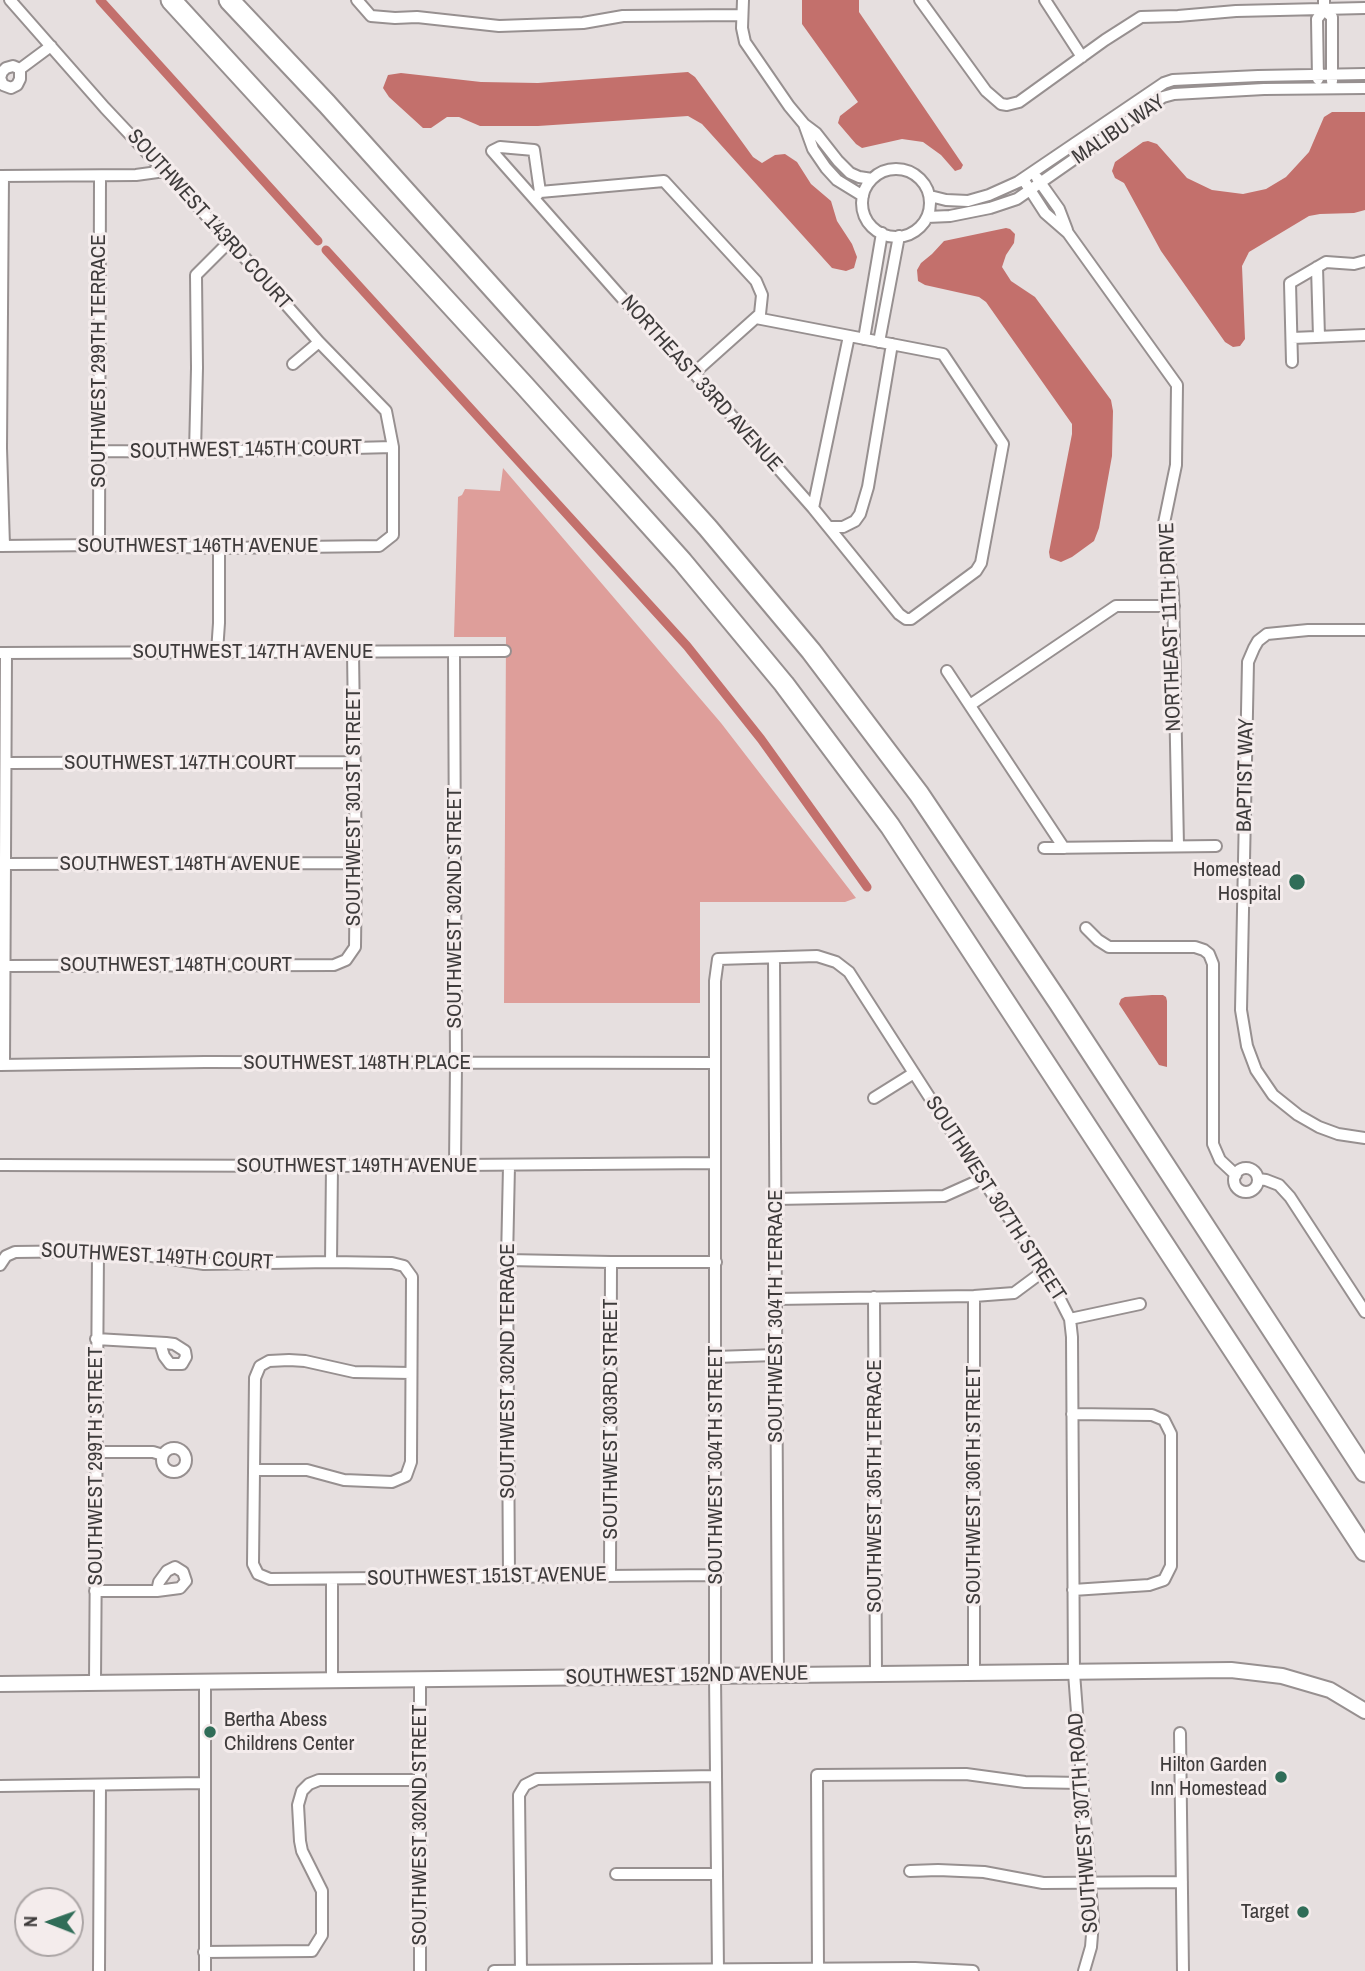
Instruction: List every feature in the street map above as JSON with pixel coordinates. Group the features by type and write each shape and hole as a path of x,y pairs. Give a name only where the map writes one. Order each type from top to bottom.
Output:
{"highway":[{"path":"171,0 682,561 784,684 890,826 1365,1551"},
{"path":"229,0 327,103 708,528 811,651 919,794 1052,991 1365,1472"}],"street":[{"name":"SOUTHWEST 143RD COURT","path":"10,0 319,342 386,411 393,447 393,535"},
{"path":"357,0 371,16 416,17 499,26 583,23 624,16 742,15"},
{"path":"743,0 742,29 745,42 789,106 804,124 816,132 850,173 872,178 892,169 913,173 924,183 930,196 929,210 923,223 913,232 899,236 882,233 872,226 865,215 863,196 872,178"},
{"path":"920,0 986,91 1000,104 1007,105 1019,102 1141,17 1324,5 1365,8"},
{"path":"1045,0 1082,57"},
{"path":"1324,5 1332,17 1332,89"},
{"path":"1318,89 1317,19 1324,5"},
{"path":"20,69 51,46"},
{"name":"MALIBU WAY","path":"930,196 968,201 989,195 1023,179 1164,83 1173,80 1365,74"},
{"name":"MALIBU WAY","path":"927,217 950,216 990,208 1017,199 1163,97 1174,94 1264,89 1365,88"},
{"path":"804,124 813,149 826,168 837,180 863,196"},
{"name":"NORTHEAST 33RD AVENUE","path":"537,195 534,150 500,147 492,151 537,195 622,298 694,373 830,527 899,614 911,619 976,571 981,563 1003,444 943,354 892,344"},
{"path":"2,546 1,176 136,175 165,171"},
{"name":"NORTHEAST 11TH DRIVE","path":"1034,172 1059,209 1068,233"},
{"name":"SOUTHWEST 299TH TERRACE","path":"99,545 100,176"},
{"name":"NORTHEAST 11TH DRIVE","path":"1023,179 1045,213 1068,233 1177,386 1176,465 1164,523 1174,606 1178,846"},
{"path":"537,195 664,181 757,281 762,295 758,316 694,373"},
{"path":"864,339 882,233"},
{"path":"878,341 899,236"},
{"path":"195,452 196,275 230,241"},
{"path":"1292,362 1290,283 1326,262 1354,264 1365,261"},
{"path":"1317,267 1319,337"},
{"path":"758,316 892,344 868,487 860,514 855,521 843,527 830,527"},
{"path":"1292,338 1365,335"},
{"path":"813,508 849,336"},
{"path":"293,364 319,342"},
{"name":"SOUTHWEST 145TH COURT","path":"99,451 195,452 393,447"},
{"name":"SOUTHWEST 146TH AVENUE","path":"2,546 379,546 393,535"},
{"path":"217,652 219,548"},
{"path":"970,705 1116,606 1174,606"},
{"name":"BAPTIST WAY","path":"1365,630 1284,631 1268,634 1258,641 1248,662 1241,991 1243,1030 1256,1070 1273,1095 1298,1115 1319,1127 1339,1134 1365,1138"},
{"name":"SOUTHWEST 147TH AVENUE","path":"3,653 505,651"},
{"name":"SOUTHWEST 301ST STREET","path":"346,960 355,947 353,652"},
{"name":"SOUTHWEST 302ND STREET","path":"454,652 455,1166"},
{"path":"2,1065 6,763 3,653"},
{"path":"947,671 1064,848"},
{"name":"SOUTHWEST 147TH COURT","path":"6,763 355,762"},
{"path":"1044,848 1216,846"},
{"name":"SOUTHWEST 148TH AVENUE","path":"5,864 356,863"},
{"path":"1086,928 1109,947 1195,947 1209,954 1213,964 1213,1149 1236,1175"},
{"name":"SOUTHWEST 307TH STREET","path":"774,958 817,956 836,962 849,972 982,1179 1045,1270 1070,1319 1074,1673"},
{"name":"SOUTHWEST 304TH STREET","path":"718,1970 715,1676 715,981 718,959 774,958"},
{"name":"SOUTHWEST 304TH TERRACE","path":"774,958 778,1675"},
{"name":"SOUTHWEST 148TH COURT","path":"5,966 334,965 346,960"},
{"name":"SOUTHWEST 148TH PLACE","path":"2,1065 205,1062 714,1063"},
{"path":"874,1098 914,1073"},
{"name":"SOUTHWEST 149TH AVENUE","path":"0,1165 331,1167 715,1163"},
{"name":"SOUTHWEST 302ND TERRACE","path":"509,1166 509,1577"},
{"path":"331,1167 331,1262"},
{"path":"1248,1168 1255,1172 1258,1179 1254,1189 1243,1192 1235,1184 1236,1175 1240,1170 1248,1168"},
{"path":"775,1199 944,1196 982,1179"},
{"path":"1258,1179 1279,1185 1290,1197 1365,1312"},
{"name":"SOUTHWEST 149TH COURT","path":"0,1265 6,1256 15,1252 98,1251 132,1253 204,1264 331,1262 392,1263 404,1266 412,1277 411,1373"},
{"name":"SOUTHWEST 299TH STREET","path":"95,1682 98,1251"},
{"path":"507,1260 716,1262"},
{"name":"SOUTHWEST 303RD STREET","path":"610,1576 611,1262"},
{"path":"776,1299 1014,1293 1045,1270"},
{"name":"SOUTHWEST 306TH STREET","path":"974,1296 974,1673"},
{"name":"SOUTHWEST 305TH TERRACE","path":"874,1297 876,1674"},
{"path":"1070,1319 1140,1304"},
{"path":"96,1339 160,1343"},
{"path":"715,1357 776,1355"},
{"path":"269,1360 305,1361 354,1372 411,1373 411,1462 406,1476 392,1482 344,1479 307,1470 254,1470 255,1378 260,1366 269,1360"},
{"path":"1072,1414 1152,1415 1164,1420 1171,1434 1171,1566 1164,1580 1149,1586 1073,1590"},
{"path":"97,1452 153,1452 163,1455"},
{"name":"SOUTHWEST 151ST AVENUE","path":"254,1470 253,1564 258,1574 270,1579 716,1575"},
{"path":"332,1579 332,1680"},
{"path":"95,1591 157,1591"},
{"name":"SOUTHWEST 152ND AVENUE","path":"0,1684 1231,1670 1282,1675 1330,1690 1365,1711"},
{"name":"SOUTHWEST 307TH ROAD","path":"1074,1673 1093,1922 1091,1947 1084,1971"},
{"name":"SOUTHWEST 302ND STREET","path":"419,1678 420,1971"},
{"path":"205,1682 205,1971"},
{"path":"1180,1732 1183,1971"},
{"path":"818,1970 817,1775 966,1774 1025,1782 1081,1783"},
{"path":"521,1971 519,1795 525,1785 537,1779 716,1776"},
{"path":"204,1952 312,1951 322,1936 321,1891 302,1852 300,1842 298,1805 305,1787 319,1780 419,1780"},
{"path":"0,1786 204,1783"},
{"path":"99,1971 100,1785"},
{"path":"910,1871 984,1872 1043,1883 1182,1882"},
{"path":"616,1874 717,1874"},
{"path":"494,1971 973,1971"}],"shaded area":[{"path":"802,0 859,0 859,12 963,165 961,169 955,171 941,155 923,142 902,139 862,148 856,144 838,123 840,116 858,102 802,24"},
{"path":"688,72 695,77 753,157 762,163 775,155 785,154 797,162 811,184 831,201 837,221 857,257 854,268 846,271 832,268 702,124 688,116 538,126 480,126 459,117 447,117 431,128 423,128 389,97 383,88 388,75 401,73 481,82 538,83"},
{"path":"1332,112 1365,112 1365,210 1309,216 1249,252 1242,266 1245,339 1240,346 1233,347 1225,342 1161,251 1124,183 1115,178 1112,171 1115,162 1148,141 1157,144 1187,178 1212,190 1243,194 1266,189 1286,177 1309,152 1324,117"},
{"path":"1006,228 1015,234 1014,243 1002,267 1011,281 1035,297 1111,400 1113,411 1112,456 1099,528 1094,541 1061,562 1050,558 1049,552 1072,424 986,302 979,297 918,281 917,270 921,263 944,241"},
{"path":"503,468 721,723 856,898 845,902 700,902 700,1003 504,1003 506,637 454,637 458,497 465,489 500,491"},
{"path":"1163,995 1167,1001 1167,1067 1159,1065 1119,1004 1125,997"}],"waterway":[{"path":"100,0 318,241"},
{"path":"326,250 687,646 761,739 867,887"}],"place":[{"name":"Homestead Hospital","path":"1297,882"},
{"name":"Bertha Abess Childrens Center","path":"210,1732"},
{"name":"Hilton Garden Inn Homestead","path":"1281,1777"},
{"name":"Target","path":"1303,1912"}]}
